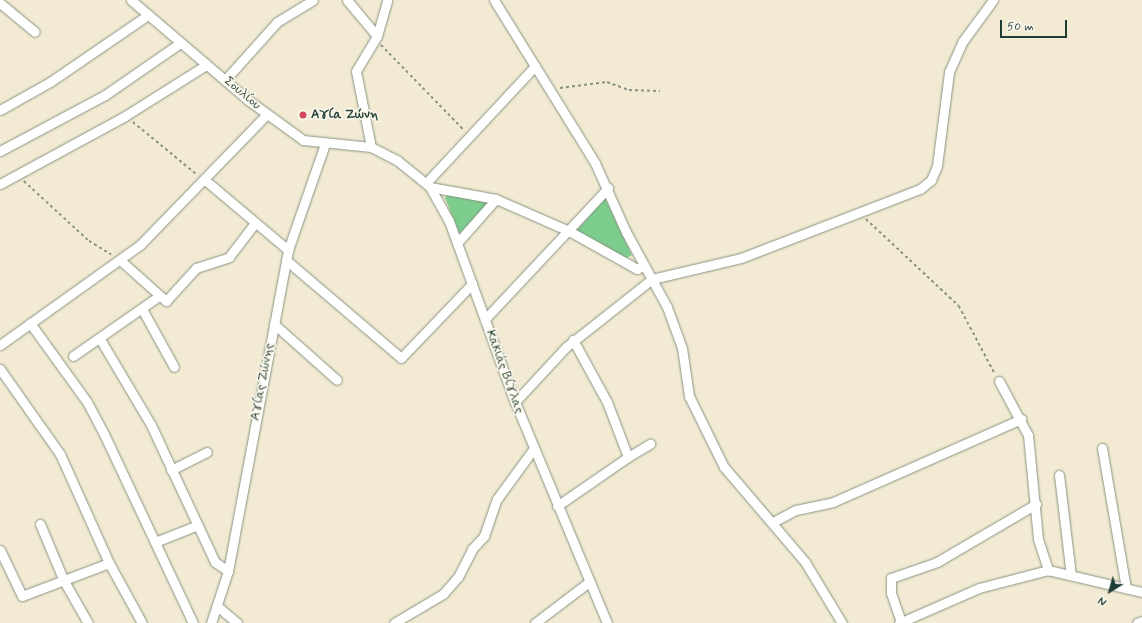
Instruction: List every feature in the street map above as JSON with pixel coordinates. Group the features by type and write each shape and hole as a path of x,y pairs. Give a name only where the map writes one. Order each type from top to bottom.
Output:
{"street":[{"name":"Σουλίου","path":"131,0 206,65 267,114 303,140 325,144 371,147"},
{"path":"225,80 277,22 313,0"},
{"path":"347,0 376,38"},
{"path":"371,147 356,71 376,38 387,0"},
{"path":"494,0 608,188 640,267 673,320 689,396 713,448 732,479 773,522 805,562 842,623"},
{"path":"515,402 573,340 649,282 741,258 856,211 914,191 931,180 937,166 949,72 963,41 993,0"},
{"path":"2,8 35,32"},
{"path":"0,110 50,82 148,16"},
{"path":"0,151 105,96 180,43"},
{"path":"0,184 125,116 206,65"},
{"path":"535,66 469,136 428,185 496,199 568,230 640,267"},
{"path":"0,345 141,244 205,180 267,114"},
{"name":"Αγίας Ζώνης","path":"211,623 228,571 288,250 325,144"},
{"name":"Κακιάς Βίγλας","path":"371,147 428,185 444,210 458,243 515,402 607,623"},
{"path":"205,180 288,250"},
{"path":"485,319 608,188"},
{"path":"458,243 496,199"},
{"path":"120,260 166,301 196,268 229,257 255,223"},
{"path":"286,260 401,358 472,284"},
{"path":"74,356 159,296"},
{"path":"142,309 174,367"},
{"path":"30,323 87,402 123,470 193,623"},
{"path":"274,324 337,380"},
{"path":"100,339 151,425 215,562 228,571"},
{"path":"573,340 607,402 628,458"},
{"path":"0,369 60,454 109,563 142,623"},
{"path":"999,381 1021,419 1033,456 1038,539 1048,570"},
{"path":"773,522 796,510 833,502 1021,419"},
{"path":"557,506 650,444"},
{"path":"394,623 443,594 458,577 472,549 484,536 497,499 534,448"},
{"path":"1102,448 1126,588"},
{"path":"171,470 207,452"},
{"path":"1059,475 1071,575"},
{"path":"1036,504 937,562 891,578 890,588 900,623 979,588 1048,570 1142,592"},
{"path":"40,524 64,581 88,623"},
{"path":"155,542 198,525"},
{"path":"0,550 22,596 109,563"},
{"path":"535,623 589,582"},
{"path":"217,606 237,623"},
{"path":"1137,623 1142,621"}],"path":[{"path":"376,38 469,136"},
{"path":"551,92 607,82 629,90 660,91"},
{"path":"125,116 205,180"},
{"path":"18,175 89,241 120,260"},
{"path":"856,211 959,306 999,381"}],"green space":[{"path":"448,194 489,203 460,235 445,198"},
{"path":"605,198 632,255 625,259 576,231"}],"place":[{"name":"Αγία Ζώνη","path":"303,115"}]}
